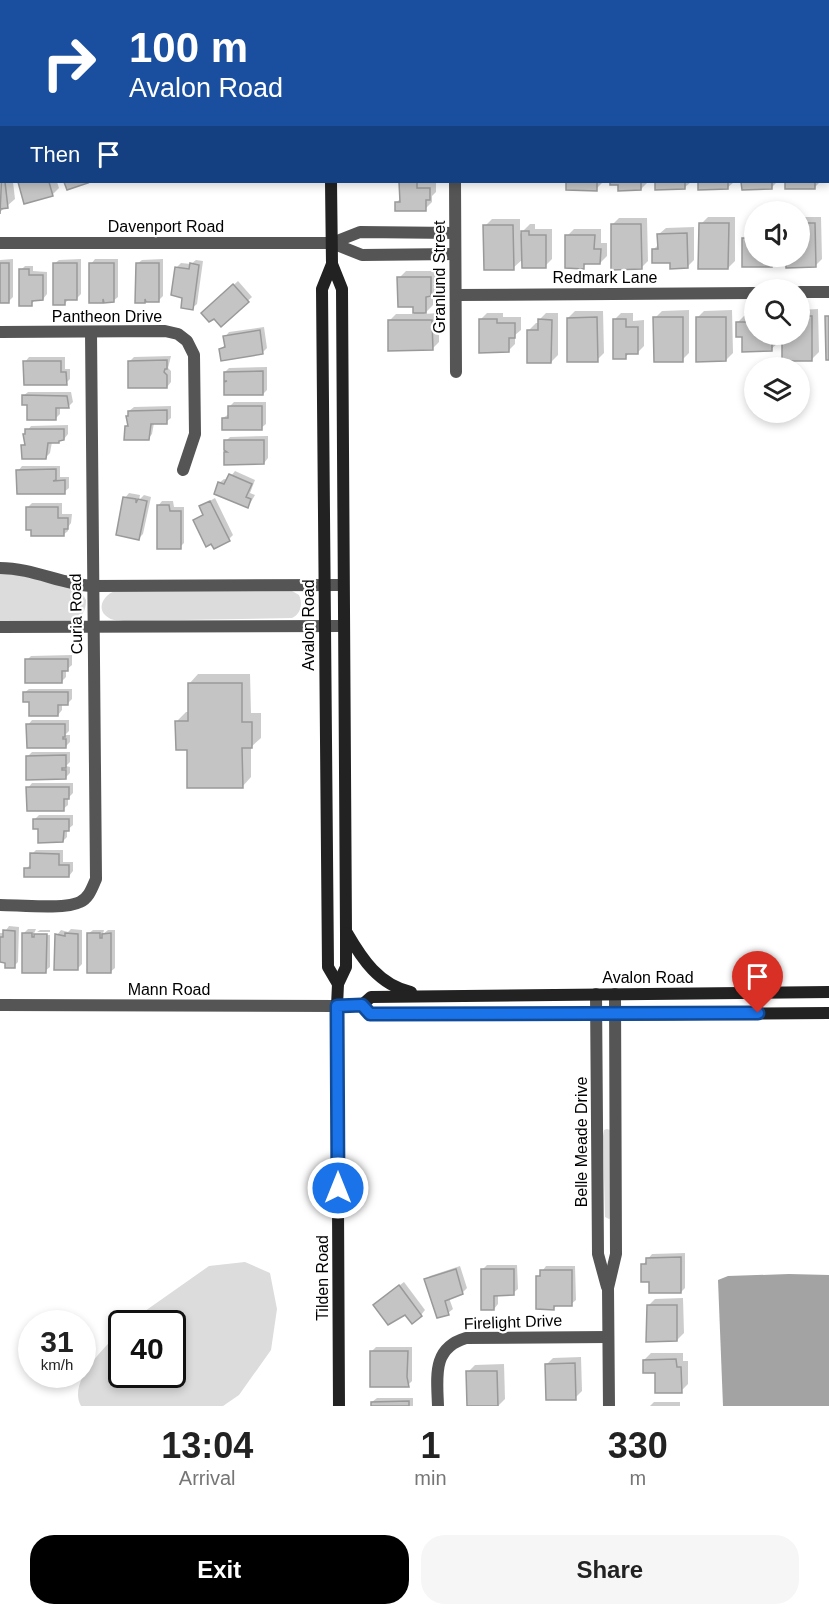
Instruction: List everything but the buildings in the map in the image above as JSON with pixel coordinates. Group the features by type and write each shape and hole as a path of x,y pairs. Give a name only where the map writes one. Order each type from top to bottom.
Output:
{"main road":[{"name":"Avalon Road","path":"331,183 332,264 322,289 324,626 328,967 338,984"},
{"name":"Avalon Road","path":"332,264 342,289 344,585 346,967 338,984 337,1006 362,1005 371,997 829,992"},
{"path":"346,932 365,962 381,977 400,990 427,996"},
{"name":"Avalon Road","path":"362,1005 370,1014 829,1013"},
{"name":"Tilden Road","path":"337,1006 339,1406"}],"street":[{"name":"Granlund Street","path":"455,183 456,372"},
{"path":"332,243 360,232 455,233"},
{"path":"412,232 412,255"},
{"name":"Davenport Road","path":"0,243 332,243"},
{"path":"332,243 362,255 455,254"},
{"name":"Redmark Lane","path":"456,295 744,292"},
{"path":"810,292 829,292"},
{"name":"Pantheon Drive","path":"0,332 165,331 178,334 187,341 194,355 195,434 183,470"},
{"name":"Curia Road","path":"0,905 66,905 80,902 89,895 96,879 91,332"},
{"path":"0,568 34,572 67,583 92,586 344,585"},
{"path":"0,627 344,626"},
{"name":"Belle Meade Drive","path":"596,994 598,1254 608,1288"},
{"name":"Belle Meade Drive","path":"609,1406 608,1288 616,1254 615,994"},
{"name":"Mann Road","path":"0,1005 337,1006"},
{"path":"597,1116 615,1116"},
{"path":"598,1230 616,1231"},
{"name":"Firelight Drive","path":"438,1406 437,1370 443,1352 453,1342 466,1338 608,1337"}],"shaded area":[{"path":"0,574 17,574 82,593 86,600 84,611 81,616 71,621 0,621"},
{"path":"115,591 292,591 299,595 301,605 297,614 292,618 124,621 111,619 102,611 104,599"},
{"path":"604,1130 610,1130 612,1217 609,1219 605,1217 603,1136"},
{"path":"245,1262 270,1273 277,1309 271,1350 239,1395 223,1406 81,1406 79,1388 96,1388 96,1358 108,1344 108,1388 186,1388 186,1310 146,1310 209,1266"},
{"path":"829,1275 829,1406 723,1406 718,1280 728,1276"}],"route":[{"path":"338,1188 337,1006 362,1005 370,1014 758,1013"}]}
